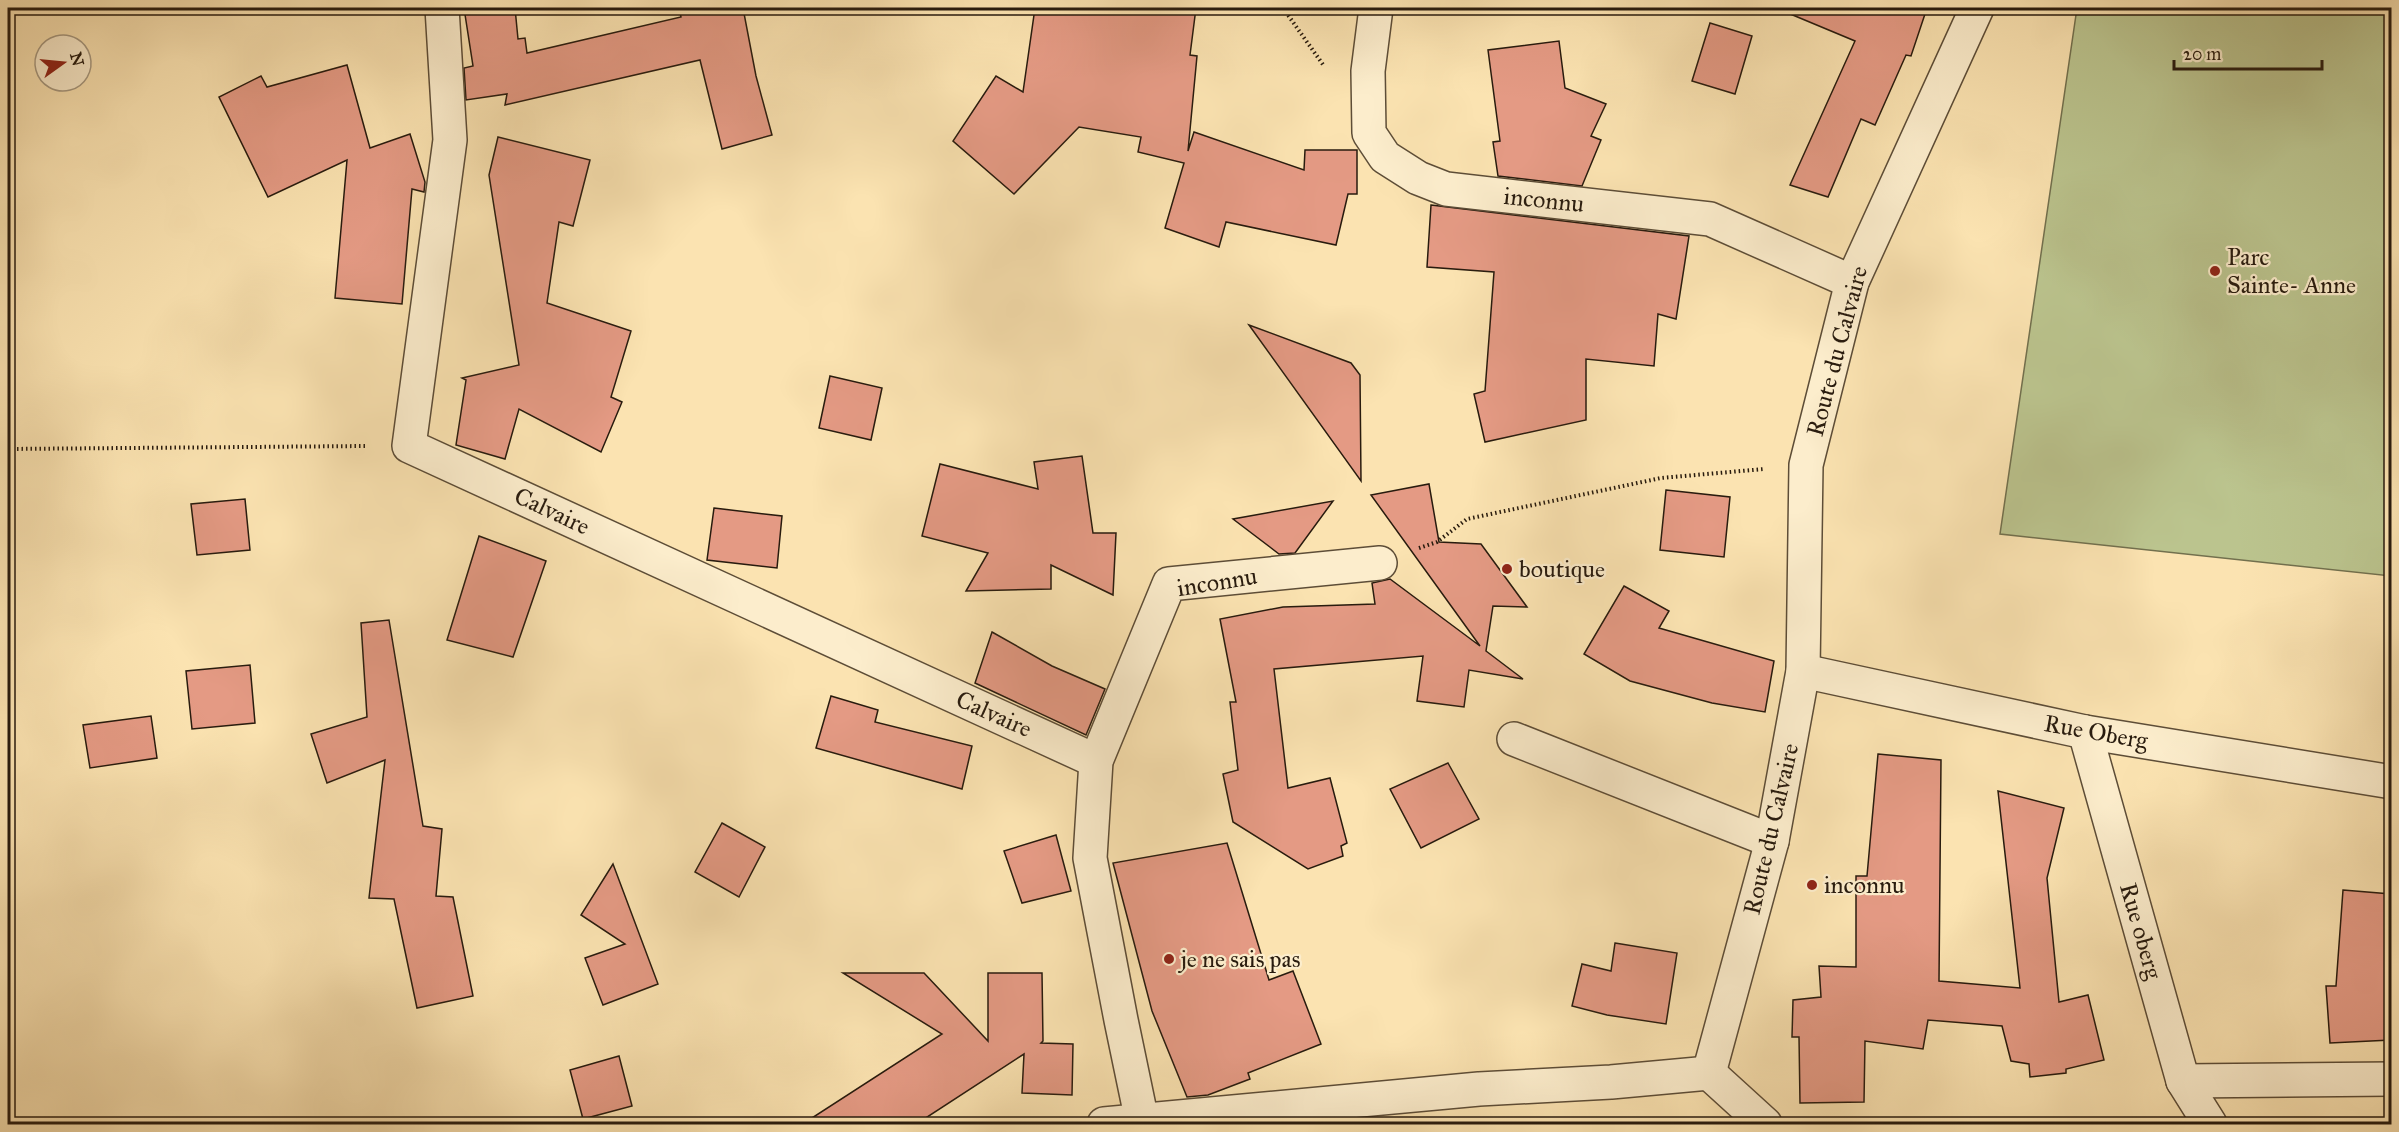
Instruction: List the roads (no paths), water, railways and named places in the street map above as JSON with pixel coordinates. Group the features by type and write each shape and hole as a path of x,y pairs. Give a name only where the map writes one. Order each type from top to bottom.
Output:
{"street":[{"name":"Calvaire","path":"442,8 450,140 409,446 1096,761"},
{"name":"inconnu","path":"1376,8 1368,71 1369,133 1385,157 1418,178 1446,189 1710,219 1852,282"},
{"name":"Route du Calvaire","path":"1709,1073 1772,842 1803,671 1806,465 1852,282 1977,8"},
{"name":"inconnu","path":"1096,761 1169,584 1380,563"},
{"name":"Rue Oberg","path":"1803,671 2085,732 2391,782"},
{"name":"Rue oberg","path":"2085,732 2183,1081 2210,1125"},
{"path":"1514,739 1772,842"},
{"path":"1096,761 1090,858 1143,1121"},
{"path":"1104,1125 1479,1089 1611,1082 1709,1073 1765,1125"},
{"path":"2183,1081 2391,1079"}],"place":[{"name":"Parc Sainte- Anne","path":"2215,271"},
{"name":"boutique","path":"1507,569"},
{"name":"inconnu","path":"1812,885"},
{"name":"je ne sais pas","path":"1169,959"}]}
